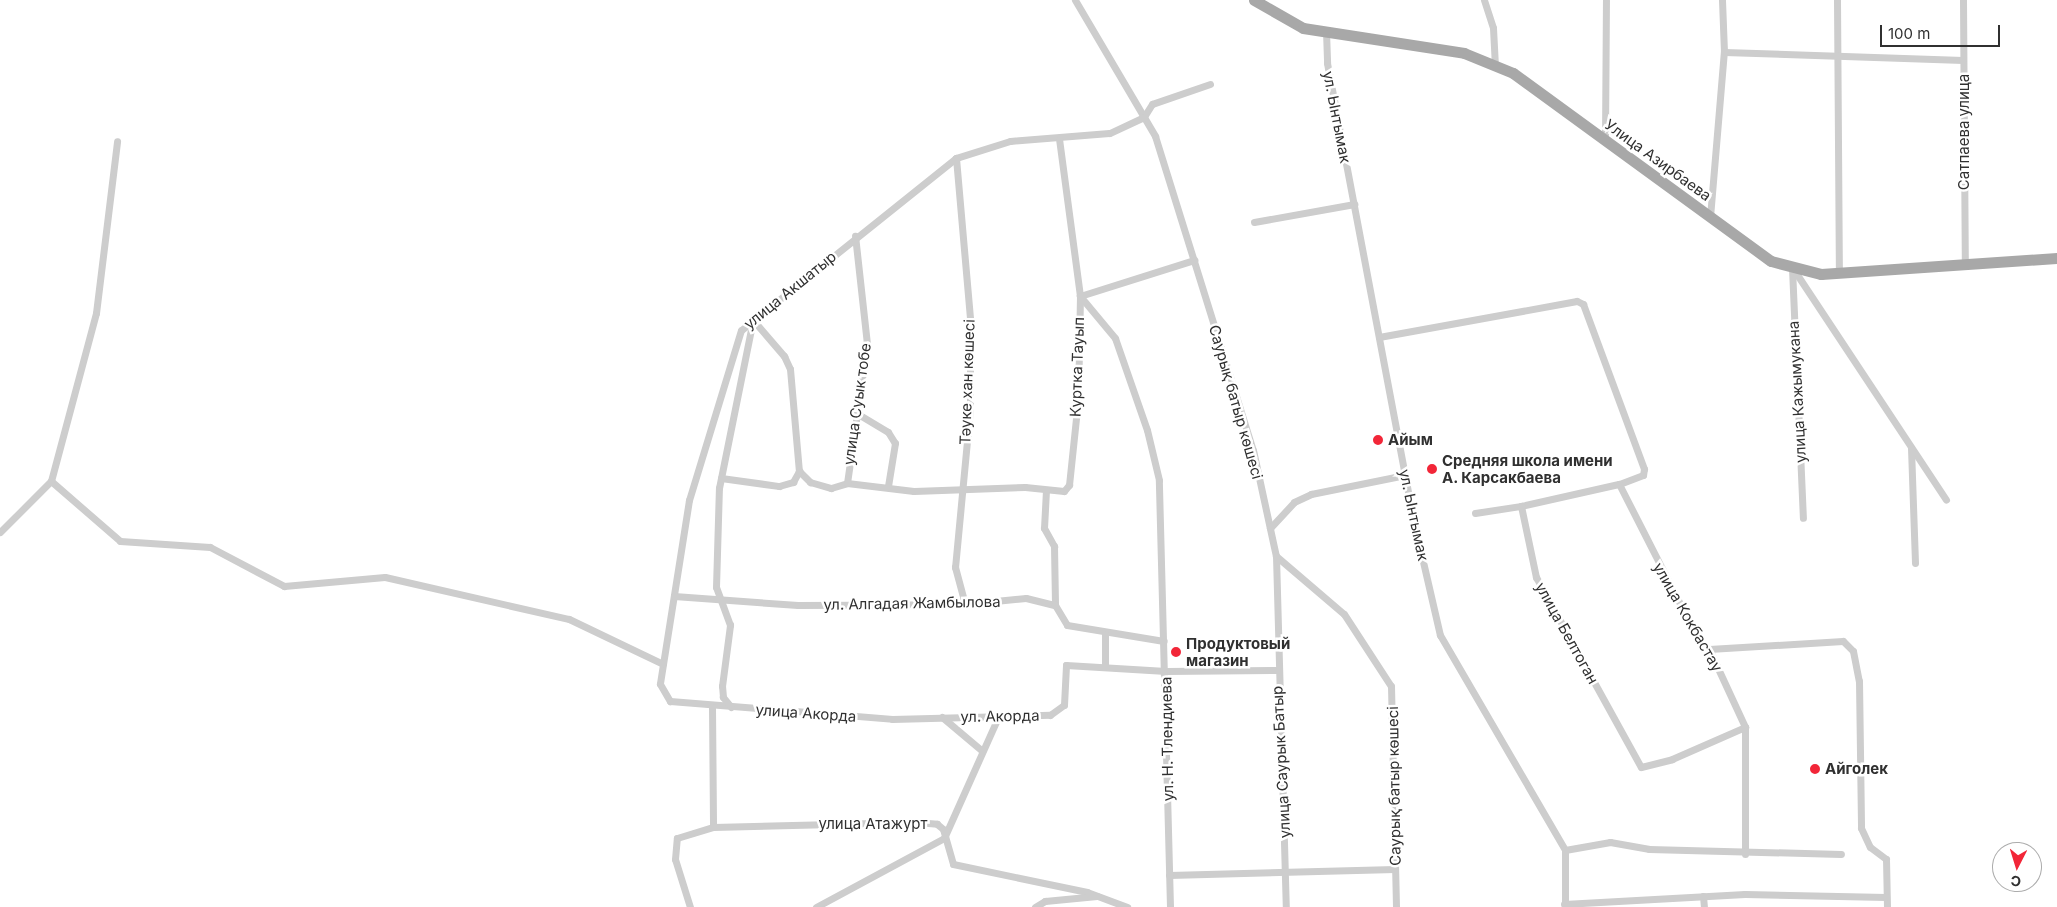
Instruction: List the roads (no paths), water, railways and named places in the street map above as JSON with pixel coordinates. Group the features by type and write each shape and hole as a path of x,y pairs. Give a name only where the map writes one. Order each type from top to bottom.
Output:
{"main road":[{"name":"Улица Азирбаева","path":"1254,0 1303,28 1464,53 1512,73 1771,261 1821,274 2057,258"}],"street":[{"name":"Саурық батыр көшесі","path":"1075,0 1155,136 1254,450 1276,556 1344,614 1391,686 1396,907"},
{"path":"1484,0 1493,28 1495,66"},
{"path":"1605,139 1606,0"},
{"path":"1710,217 1724,52 1722,0"},
{"path":"1837,0 1839,273"},
{"name":"Сатпаева улица","path":"1963,0 1965,264"},
{"name":"ул. Ынтымак","path":"1326,32 1327,63 1405,475 1440,634 1564,850"},
{"path":"1724,52 1837,58 1963,60"},
{"name":"улица Акшатыр","path":"670,701 660,684 689,500 736,336 855,236 956,158 1010,140 1059,139 1109,133 1144,116 1152,104 1210,84"},
{"name":"Куртка Тауып","path":"799,471 810,482 831,488 847,483 888,486 914,491 961,487 1046,490 1057,493 1069,485 1078,400 1080,296 1059,139"},
{"path":"0,532 51,481 96,313 117,141"},
{"name":"Тәуке хан көшесі","path":"956,158 970,319 970,410 961,487 955,567 965,604"},
{"path":"1254,222 1354,204"},
{"name":"улица Суык тобе","path":"847,483 867,344 855,236"},
{"path":"1080,296 1194,260"},
{"path":"1792,267 1946,500"},
{"name":"улица Кажымукана","path":"1792,267 1803,518"},
{"name":"ул. Н. Тлендиева","path":"1080,296 1115,338 1148,430 1159,480 1166,671 1170,907"},
{"path":"1379,337 1577,301 1583,304 1644,469 1642,475 1619,484 1521,506 1475,513"},
{"path":"721,478 779,486 793,482 799,471 790,369 784,356 753,320"},
{"path":"731,708 723,697 722,686 730,625 720,597 721,478 753,320"},
{"path":"858,414 888,432 894,443 888,486"},
{"path":"1911,448 1915,563"},
{"path":"1270,528 1294,502 1311,494 1405,475"},
{"path":"51,481 120,541 210,547 284,586 386,577 569,618 663,664"},
{"name":"улица Кокбастау","path":"1619,484 1700,643 1709,649 1744,727 1745,854"},
{"path":"1046,490 1044,528 1054,546 1055,605 1066,625 1098,628 1105,634 1164,641"},
{"name":"улица Белтоган","path":"1521,506 1536,577 1641,768 1672,759 1744,727"},
{"name":"улица Саурык Батыр","path":"1276,556 1277,670 1286,907"},
{"name":"ул. Алгадая Жамбылова","path":"674,596 720,597 798,606 965,604 1026,598 1055,605"},
{"path":"1105,634 1105,667"},
{"path":"1709,649 1843,641 1853,651 1859,681 1861,828 1870,847 1886,859 1887,907"},
{"name":"ул. Акорда","path":"942,716 998,717 1061,710 1066,665 1166,671 1277,670"},
{"name":"улица Акорда","path":"670,701 712,707 844,712 880,720 942,716"},
{"path":"712,707 713,827"},
{"path":"942,716 981,750"},
{"path":"816,907 944,838 981,750 998,717"},
{"name":"улица Атажурт","path":"690,907 675,859 677,838 713,827 916,822 937,824 953,864 1097,896 1127,907"},
{"path":"1840,854 1745,854 1610,842 1564,850 1564,905 1703,896 1886,897"},
{"path":"1169,875 1395,869"},
{"path":"1035,907 1045,901 1097,896"},
{"path":"1703,896 1704,907"}],"place":[{"name":"Айым","path":"1378,440"},
{"name":"Средняя школа имени А. Карсакбаева","path":"1432,469"},
{"name":"Продуктовый магазин","path":"1176,652"},
{"name":"Айголек","path":"1815,769"}]}
